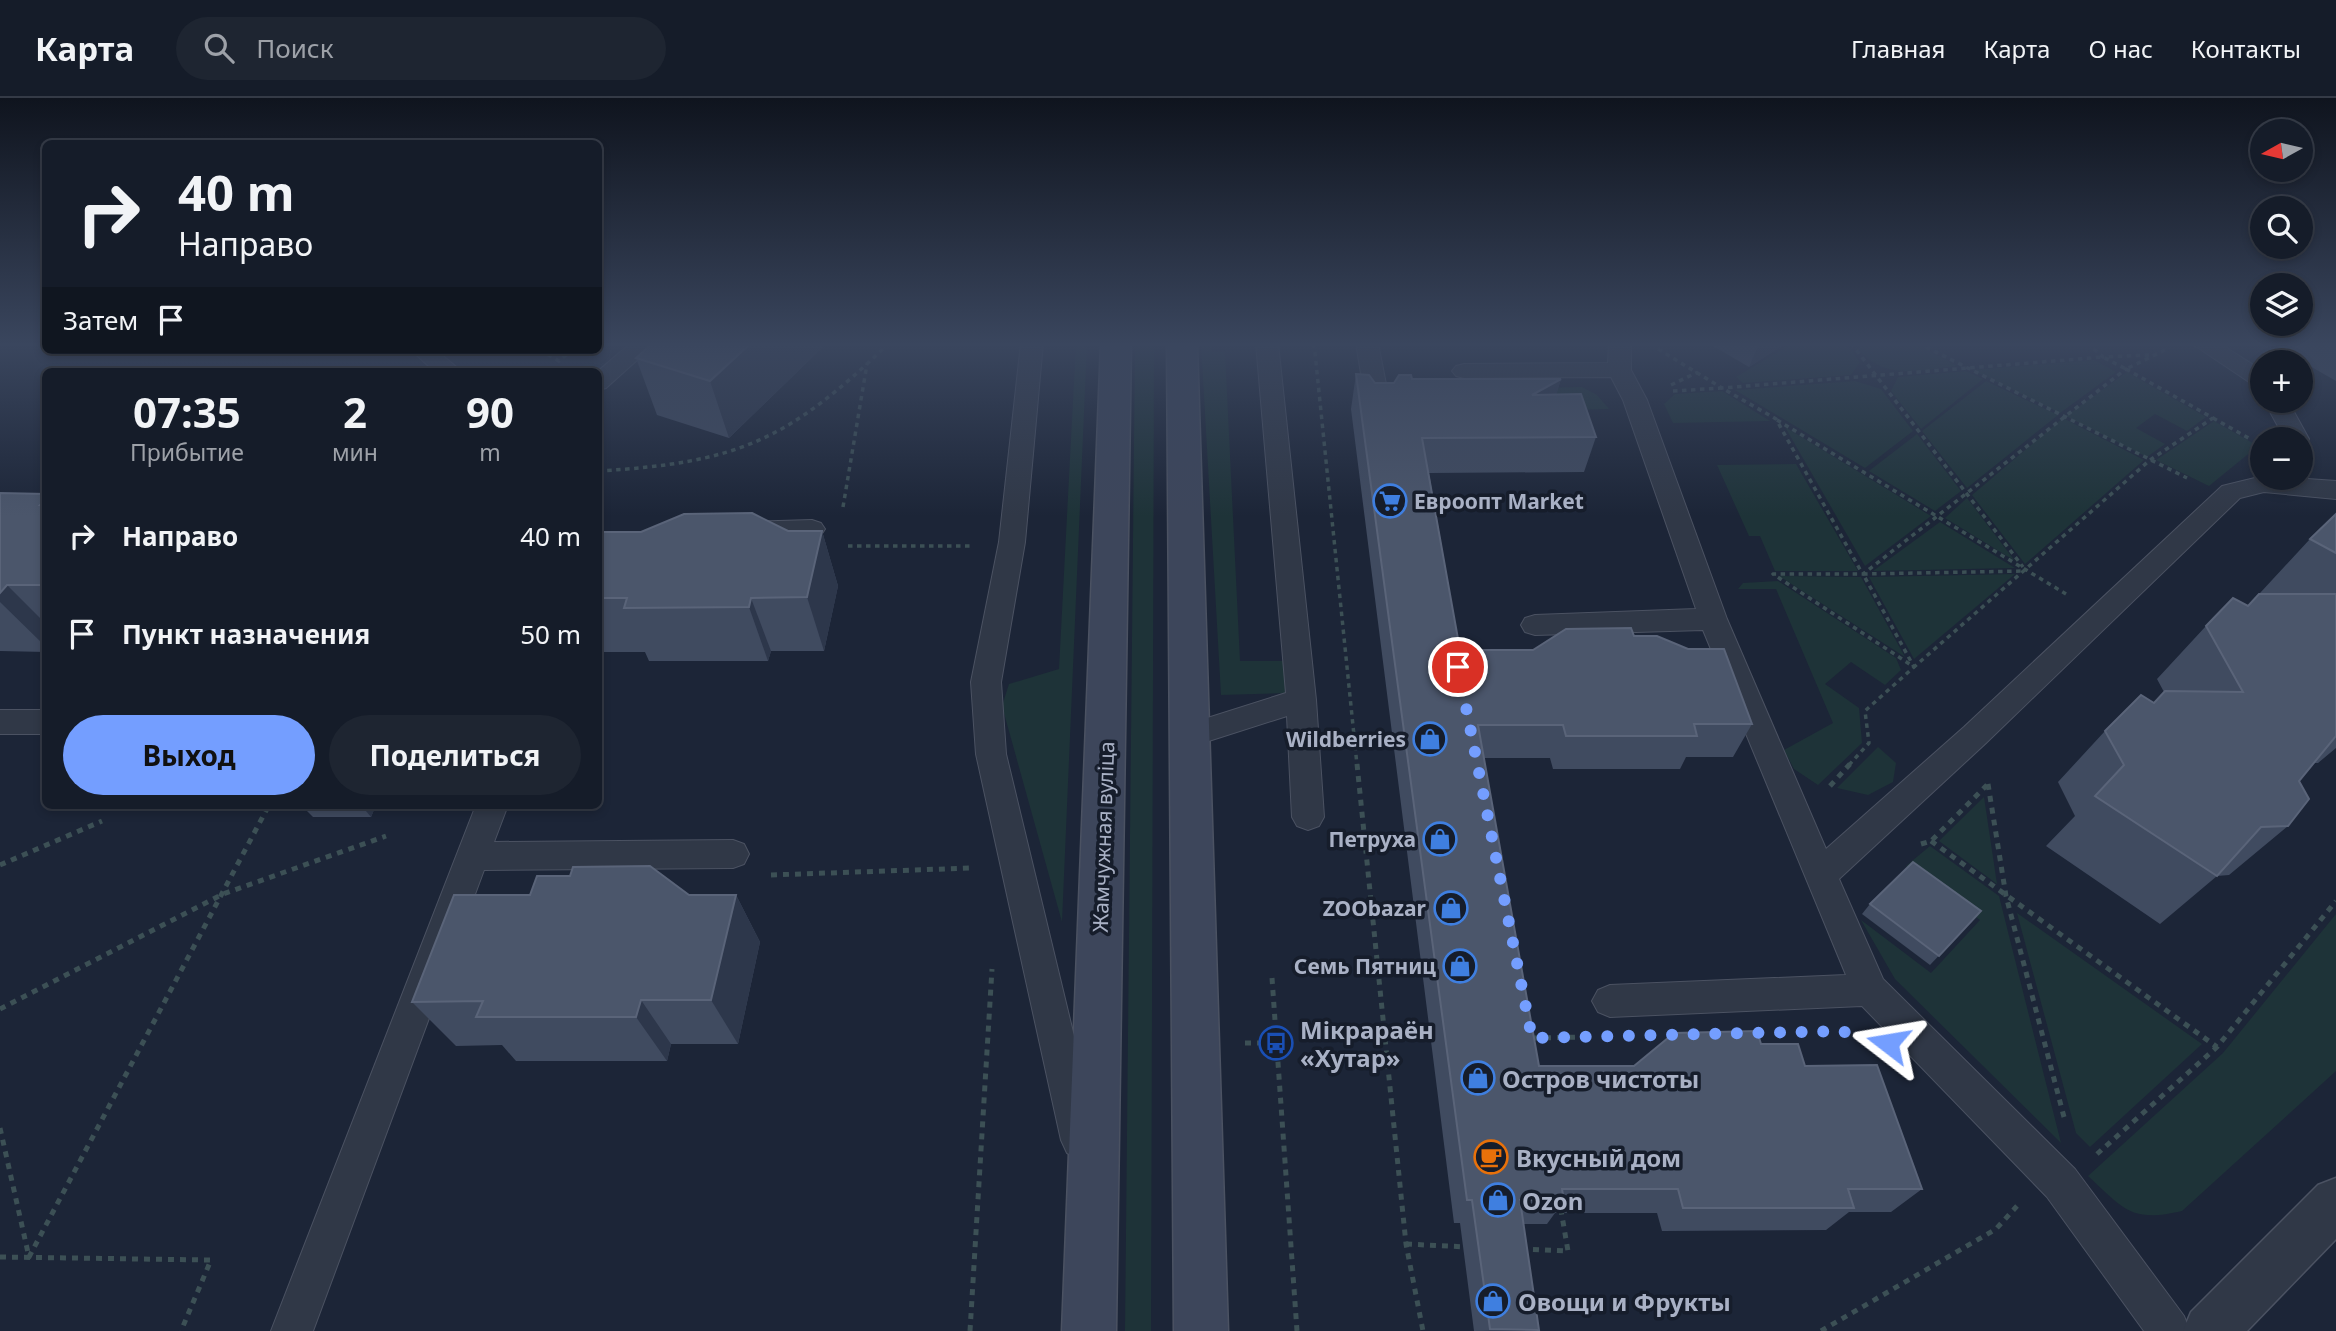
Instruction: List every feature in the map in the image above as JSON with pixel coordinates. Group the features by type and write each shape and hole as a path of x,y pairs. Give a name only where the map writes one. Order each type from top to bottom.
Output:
{"main road":[{"name":"Жамчужная вуліца","path":"1089,1331 1114,401"},
{"path":"1183,401 1201,1331"}],"street":[{"path":"2210,1331 2336,1203"}],"lane":[{"path":"1026,401 1012,542 986,682 991,754 1093,1195"},
{"path":"1272,401 1301,700 1308,817"},
{"path":"1377,401 1379,410"},
{"path":"1635,401 1713,619 1870,990 2061,1183 2169,1331"},
{"path":"2313,468 2327,489"},
{"path":"1821,876 1874,824 1975,735 2231,492 2264,484 2327,489"},
{"path":"720,531 812,529"},
{"path":"1535,625 1713,619"},
{"path":"1190,735 1301,700"},
{"path":"0,722 42,722"},
{"path":"292,1331 491,809"},
{"path":"474,856 733,854"},
{"path":"1610,1001 1870,990"}],"path":[{"path":"602,471 656,468 734,450 785,429 825,401"},
{"path":"812,529 840,528 861,401"},
{"path":"1320,401 1406,1244 1423,1331"},
{"path":"1744,401 2026,571"},
{"path":"1895,401 2026,571"},
{"path":"2030,401 2226,497"},
{"path":"1863,574 2083,401"},
{"path":"2182,401 2250,439"},
{"path":"1794,808 1830,786 1870,743 1865,711 2150,460 2213,418"},
{"path":"1776,419 1914,667"},
{"path":"1914,667 1773,574 2026,571"},
{"path":"1988,784 2006,896 2067,1129"},
{"path":"29,1256 267,809"},
{"path":"0,865 102,821"},
{"path":"0,1009 223,894 386,836"},
{"path":"1931,841 2217,1047"},
{"path":"766,875 977,868"},
{"path":"2092,1158 2217,1047 2336,901"},
{"path":"1272,978 1297,1331"},
{"path":"1530,1025 1535,1052"},
{"path":"1532,1038 1599,1037"},
{"path":"0,1128 29,1256"},
{"path":"1514,1249 1568,1251 1559,1198"},
{"path":"1821,1331 1996,1229 2021,1202"},
{"path":"1406,1244 1474,1247"},
{"path":"0,1257 211,1260 181,1331"}],"green space":[{"path":"1073,401 1085,401 1062,922 1002,706 1009,684 1059,669"},
{"path":"1134,401 1154,401 1151,1331 1125,1331"},
{"path":"1204,401 1227,401 1240,661 1295,661 1287,693 1221,695"},
{"path":"1555,401 1602,401 1609,409 1569,410"},
{"path":"1668,401 1737,401 1770,421 1673,423 1664,404"},
{"path":"1753,401 1890,401 1913,431 1865,468"},
{"path":"1899,401 1956,401 1921,429"},
{"path":"1961,401 2027,401 2058,415 1967,488 1922,431"},
{"path":"2035,401 2077,401 2060,413"},
{"path":"2087,401 2177,401 2206,417 2187,431 2155,414 2136,428 2165,444 2147,457 2066,416"},
{"path":"2063,418 2144,460 2025,564 1972,495"},
{"path":"2214,421 2250,441 2250,453 2209,486 2156,460"},
{"path":"1785,427 1931,516 1865,566"},
{"path":"1917,434 1961,491 1935,511 1869,471"},
{"path":"1796,464 1858,571 1775,571 1760,536 1749,536 1717,465"},
{"path":"1967,498 2015,561 1945,518"},
{"path":"1940,522 2015,568 1873,571"},
{"path":"2015,574 1914,659 1869,577"},
{"path":"1779,576 1861,577 1905,657"},
{"path":"1778,581 1896,658 1901,670 1885,685 1851,662 1825,684 1859,708 1862,743 1818,785 1794,769 1784,750 1833,723 1776,589 1738,589 1743,583"},
{"path":"1878,747 1896,763 1893,782 1868,795 1837,788"},
{"path":"1984,797 1997,884 1939,841"},
{"path":"1930,846 1999,896 2061,1143 1895,979 1861,920 1931,973 1980,920 1906,866"},
{"path":"2017,913 2202,1044 2090,1147 2076,1133"},
{"path":"2336,914 2336,1071 2182,1211 2139,1214 2120,1205 2088,1176 2223,1053"}],"building":[{"path":"1360,401 1583,401 1596,437 1422,438 1460,650 1533,650 1566,629 1631,628 1634,636 1657,636 1688,649 1724,649 1752,724 1694,724 1697,736 1566,736 1563,725 1478,725 1539,1066 1634,1066 1674,1033 1757,1031 1761,1044 1798,1044 1805,1066 1877,1065 1922,1189 1848,1189 1854,1208 1683,1208 1678,1189 1562,1189 1564,1201 1520,1200 1539,1330 1490,1329 1472,1200 1467,1200"},
{"path":"0,493 42,494 42,585 7,585 0,593"},
{"path":"752,513 788,531 822,531 807,597 751,598 749,607 624,608 627,598 602,598 602,532 641,532 684,514"},
{"path":"2336,514 2336,553 2310,539"},
{"path":"2259,594 2336,594 2336,736 2299,781 2309,799 2288,826 2261,827 2217,876 2095,796 2124,765 2105,731 2141,695 2154,703 2165,691 2243,692 2206,626 2233,598 2248,606"},
{"path":"1913,862 1981,911 1939,956 1870,904"},
{"path":"650,866 689,895 736,895 711,1000 641,1000 636,1017 476,1017 483,1001 412,1002 454,895 530,895 537,876 570,876 573,867"}],"place":[{"name":"Евроопт Market","path":"1390,501"},
{"name":"Wildberries","path":"1430,739"},
{"name":"Петруха","path":"1440,839"},
{"name":"ZOObazar","path":"1451,908"},
{"name":"Семь Пятниц","path":"1460,966"},
{"name":"Мікрараён «Хутар»","path":"1276,1043"},
{"name":"Остров чистоты","path":"1478,1078"},
{"name":"Вкусный дом","path":"1491,1157"},
{"name":"Ozon","path":"1498,1200"},
{"name":"Овощи и Фрукты","path":"1493,1301"}],"route":[{"path":"1458,667 1532,1038 1841,1031 1888,1043"}]}
